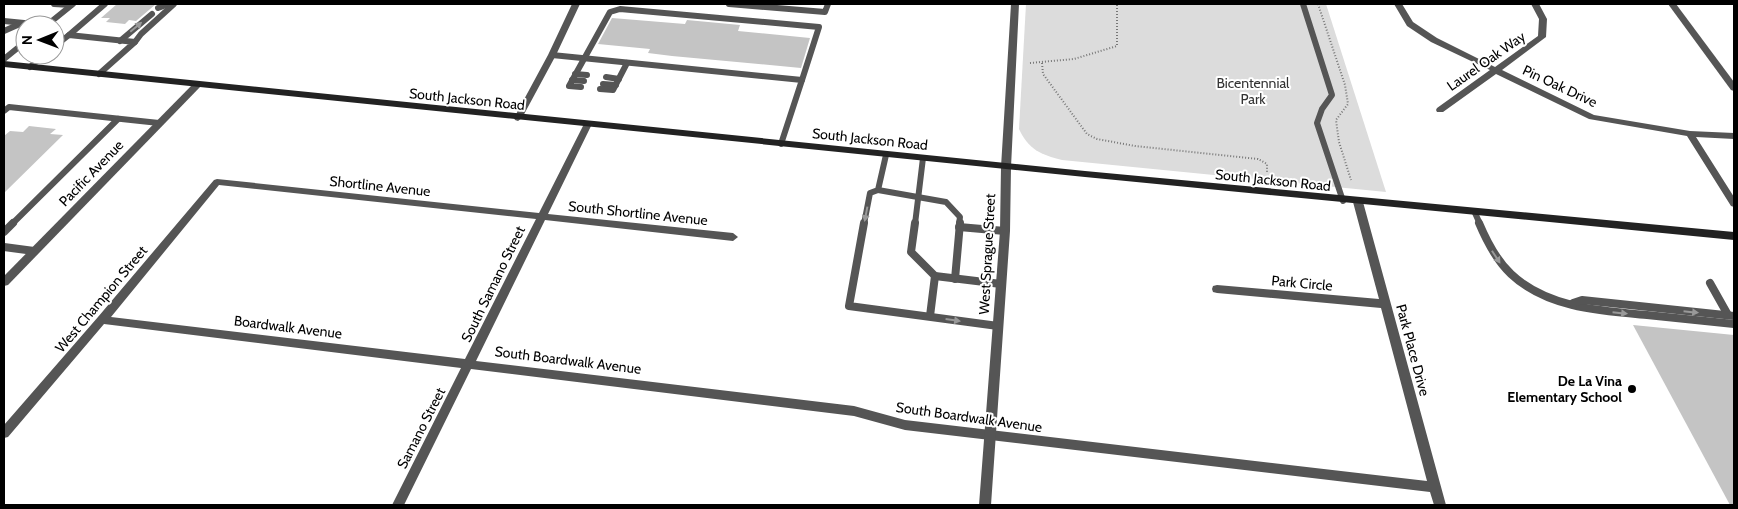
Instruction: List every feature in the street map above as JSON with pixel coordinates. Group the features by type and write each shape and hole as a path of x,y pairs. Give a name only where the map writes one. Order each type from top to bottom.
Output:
{"main road":[{"name":"South Jackson Road","path":"4,64 1343,201 1734,236"}],"street":[{"path":"518,118 552,55 576,4"},
{"name":"West Sprague Street","path":"985,505 1005,231 1006,167 1015,4"},
{"name":"Pin Oak Drive","path":"1398,4 1410,24 1434,40 1592,118 1690,134 1734,136"},
{"name":"Laurel Oak Way","path":"1440,110 1542,37 1543,19 1534,4"},
{"path":"1672,4 1734,88"},
{"name":"Pacific Avenue","path":"4,282 198,84"},
{"name":"South Samano Street","path":"470,364 588,124"},
{"path":"1690,134 1734,204"},
{"name":"Shortline Avenue","path":"217,182 541,217"},
{"name":"West Champion Street","path":"4,433 102,320 217,182"},
{"name":"Park Place Drive","path":"1358,202 1440,505"},
{"name":"South Shortline Avenue","path":"541,217 733,237"},
{"name":"Park Circle","path":"1217,289 1385,304"},
{"name":"Boardwalk Avenue","path":"102,320 470,364"},
{"name":"South Boardwalk Avenue","path":"470,364 854,410 906,425 990,436 1435,487"},
{"name":"Samano Street","path":"398,505 470,364"}],"lane":[{"path":"54,4 72,5"},
{"path":"65,38 105,4"},
{"path":"158,8 169,4"},
{"path":"99,74 174,4"},
{"path":"730,4 825,12 828,4"},
{"path":"1303,4 1332,95 1322,109 1317,123 1343,201"},
{"path":"58,15 72,5"},
{"path":"584,81 574,77 610,12 620,9 819,27 780,144"},
{"path":"120,41 152,14"},
{"path":"69,35 135,42"},
{"path":"4,60 15,51"},
{"path":"552,55 802,80"},
{"path":"617,82 603,83 613,90 617,82 627,62"},
{"path":"4,111 8,107 159,123"},
{"path":"4,232 118,119"},
{"path":"878,190 886,155"},
{"path":"923,158 911,252 935,276 1001,284"},
{"path":"955,279 960,217 946,202 878,190 870,193 849,306 998,326"},
{"path":"1475,213 1493,254 1511,275 1523,284 1553,299 1573,303 1586,309 1734,324"},
{"path":"959,227 1005,231"},
{"path":"4,248 34,251"},
{"path":"930,316 935,276"},
{"path":"1710,283 1731,316"},
{"path":"1573,303 1582,300 1731,316"}],"path":[{"path":"1030,64 1096,55 1117,46 1117,4"},
{"path":"1042,63 1043,74 1087,134 1097,139 1135,146 1258,158 1267,164 1267,172"}],"green space":[{"name":"Bicentennial Park","path":"1026,4 1326,4 1386,192 1062,160 1036,150 1027,142 1019,129"}],"building":[{"path":"117,4 156,4 136,21 129,20 125,24 106,22 110,18 101,18"},
{"path":"612,18 685,24 687,20 740,25 738,31 810,38 801,68 672,56 648,53 650,49 598,44"},
{"path":"29,126 56,129 50,134 63,135 4,193 4,136 10,131 23,132"},
{"path":"1633,325 1734,335 1734,505 1730,505"}],"place":[{"name":"De La Vina Elementary School","path":"1632,389"}]}
